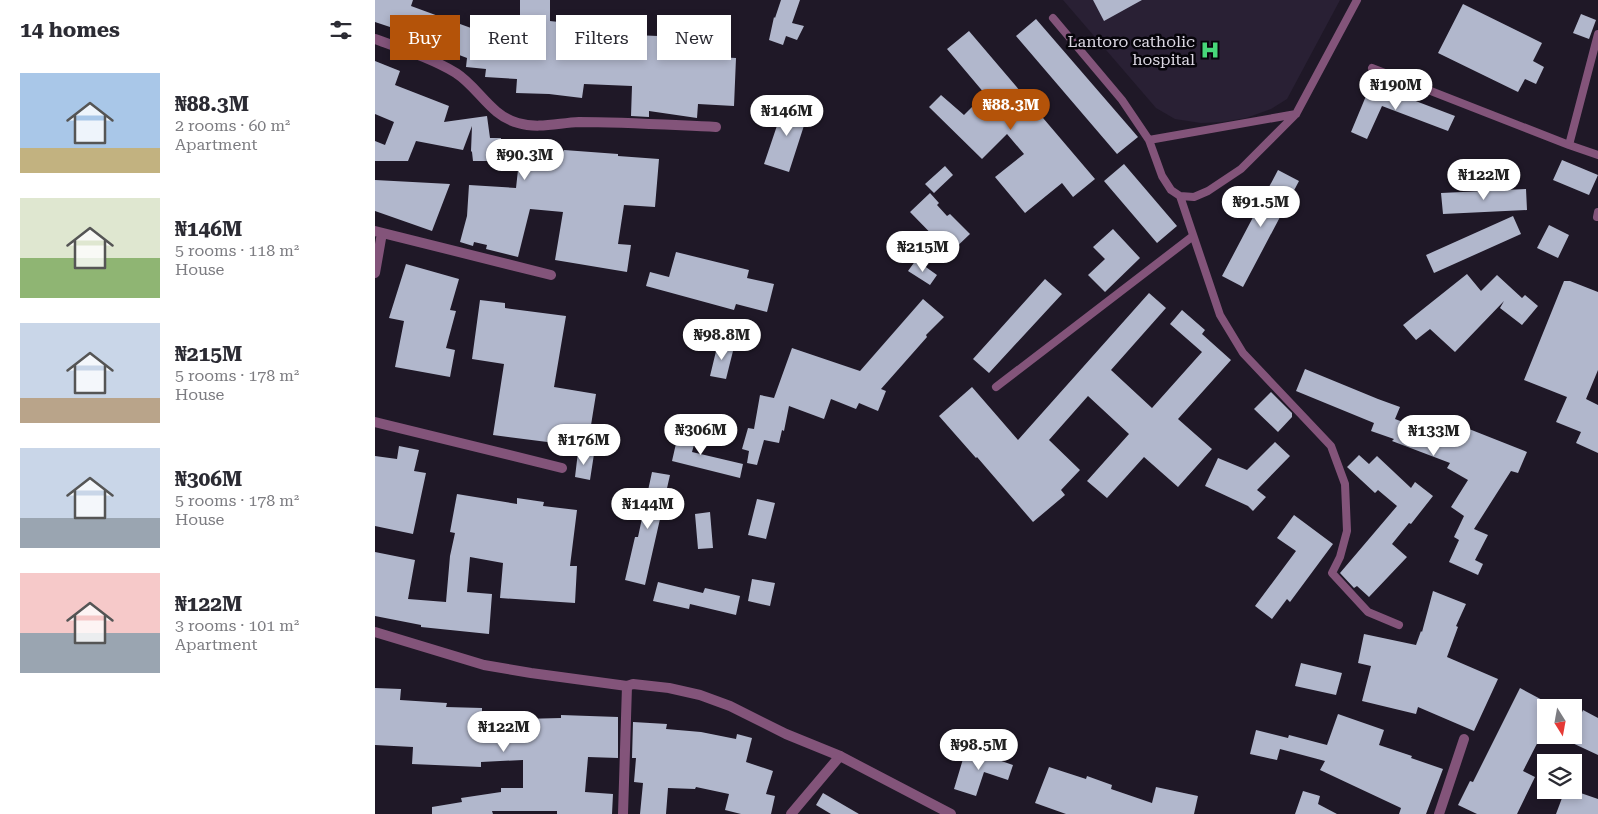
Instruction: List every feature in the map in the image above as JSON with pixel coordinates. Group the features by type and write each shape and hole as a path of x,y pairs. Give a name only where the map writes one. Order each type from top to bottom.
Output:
{"street":[{"path":"375,39 428,58 457,74 490,106 516,123 546,126 577,122 716,127"},
{"path":"375,274 379,232 551,275"},
{"path":"375,422 562,468"},
{"path":"375,632 484,665 627,686 633,684 669,688 700,696 730,706 786,734 840,756 951,814"},
{"path":"623,814 627,686"},
{"path":"1439,814 1464,739"},
{"path":"791,814 840,756"}],"lane":[{"path":"1053,18 1122,100 1149,140 1162,176 1171,190 1179,196 1194,197 1208,191 1241,169 1295,114 1357,0"},
{"path":"1569,145 1598,34"},
{"path":"1372,68 1598,155"},
{"path":"1149,140 1295,114"},
{"path":"1179,196 1220,315 1243,353 1331,446 1345,484 1347,531 1340,557 1332,574 1367,612 1399,625"},
{"path":"996,387 1193,236"}],"shaded area":[{"name":"Lantoro catholic hospital","path":"1063,0 1340,0 1287,99 1271,109 1246,118 1201,123 1175,119 1156,108"}],"building":[{"path":"375,0 413,0 411,6 436,15 390,15 390,27 375,22"},
{"path":"520,0 550,0 550,21 556,22 556,60 647,60 647,36 657,36 657,60 731,60 731,58 736,58 734,106 698,104 697,118 649,111 649,117 631,116 632,86 584,84 582,98 516,93 517,79 485,77 486,69 466,67 467,58 460,55 460,24 470,28 470,60 546,60 546,15 520,15"},
{"path":"781,0 800,0 792,23 804,26 797,40 786,36 783,45 769,40 774,17"},
{"path":"1093,0 1142,0 1104,21"},
{"path":"1463,4 1542,43 1533,61 1544,67 1536,84 1525,79 1518,92 1438,53"},
{"path":"1581,14 1596,20 1589,39 1573,33"},
{"path":"1036,19 1138,137 1117,154 1016,36"},
{"path":"969,31 1095,179 1073,197 1062,183 1025,213 995,177 1024,154 1007,134 982,159 929,107 941,95 964,115 985,94 947,49"},
{"path":"375,61 400,71 395,85 449,106 444,122 487,116 490,138 501,138 501,147 618,154 618,156 659,159 655,207 624,205 618,244 631,245 627,272 555,260 563,212 530,209 518,257 486,249 487,245 474,242 473,246 460,242 467,216 469,185 516,188 519,161 473,161 471,151 472,126 463,150 416,141 408,161 375,161 375,141 385,145 394,122 375,114"},
{"path":"1371,84 1455,116 1448,131 1382,106 1367,139 1351,132"},
{"path":"785,102 809,110 789,172 764,164"},
{"path":"1562,160 1598,175 1589,195 1553,180"},
{"path":"1124,164 1177,226 1157,243 1104,181"},
{"path":"945,166 953,175 934,193 925,184"},
{"path":"1278,170 1299,181 1243,287 1222,276"},
{"path":"375,180 450,184 432,231 375,211"},
{"path":"1526,189 1527,210 1443,214 1441,193"},
{"path":"930,193 939,203 937,205 947,216 950,214 970,234 950,253 910,212"},
{"path":"1513,216 1521,234 1434,273 1426,255"},
{"path":"1549,225 1569,235 1558,258 1537,248"},
{"path":"1113,229 1140,258 1105,292 1088,275 1105,259 1093,247"},
{"path":"676,252 749,270 747,278 774,284 767,312 736,304 734,310 646,286 650,272 669,277"},
{"path":"916,260 937,275 930,285 908,271"},
{"path":"406,264 459,279 450,310 456,311 446,348 455,350 450,377 395,367 404,321 389,318"},
{"path":"1467,274 1481,291 1497,275 1522,298 1525,295 1538,306 1522,325 1500,308 1504,301 1455,352 1430,329 1416,340 1403,325"},
{"path":"1045,279 1062,294 989,373 973,359"},
{"path":"1564,281 1570,281 1598,292 1598,370 1586,399 1598,405 1598,453 1576,443 1581,432 1556,422 1567,397 1524,380"},
{"path":"1149,293 1166,308 1111,370 1152,408 1202,352 1170,324 1182,310 1205,330 1202,334 1231,360 1178,419 1212,449 1178,487 1144,457 1107,498 1087,481 1129,434 1088,396 1049,440 1080,470 1061,490 1065,495 1033,522 939,416 972,387 1018,440"},
{"path":"923,299 944,317 926,335 927,337 881,389 886,391 878,411 859,403 856,409 831,399 824,419 789,406 784,431 782,430 779,443 764,440 757,465 747,463 749,451 742,449 748,428 754,429 760,395 774,398 792,348 860,371"},
{"path":"480,300 505,303 505,308 566,316 554,387 596,394 587,450 562,446 563,444 493,435 504,364 472,359"},
{"path":"718,343 734,347 726,379 710,376"},
{"path":"1305,369 1400,407 1395,419 1458,443 1464,427 1527,452 1518,473 1511,471 1474,529 1488,535 1475,560 1483,564 1478,575 1449,562 1459,540 1454,537 1464,516 1451,507 1468,480 1447,468 1450,463 1371,431 1374,423 1296,391"},
{"path":"1271,392 1292,413 1292,417 1278,432 1254,409"},
{"path":"680,426 698,430 692,452 743,464 740,478 672,461"},
{"path":"1275,442 1290,456 1257,490 1266,497 1253,511 1248,506 1205,486 1218,458 1247,470"},
{"path":"399,446 419,450 414,471 426,473 413,534 375,526 375,456 397,459"},
{"path":"578,452 594,454 590,480 575,477"},
{"path":"1359,455 1369,464 1377,456 1411,488 1415,482 1433,496 1392,544 1407,557 1369,597 1357,586 1354,588 1340,573 1397,506 1378,490 1375,493 1347,467"},
{"path":"652,472 670,475 645,585 625,580 635,537 638,537"},
{"path":"457,494 517,504 517,498 544,502 543,506 577,510 570,566 577,566 575,603 500,598 503,563 470,557 467,592 492,594 489,634 421,627 421,625 375,616 375,552 415,560 408,599 446,602 450,556 455,533 450,532"},
{"path":"757,499 775,503 766,539 748,535"},
{"path":"710,512 713,548 698,549 695,514"},
{"path":"1294,515 1333,544 1290,602 1287,599 1272,619 1255,606 1296,551 1277,538"},
{"path":"752,579 775,583 770,606 748,601"},
{"path":"658,582 703,593 705,588 740,596 736,615 690,604 689,609 653,601"},
{"path":"1433,591 1466,604 1456,626 1458,627 1447,657 1498,679 1474,731 1418,707 1416,714 1362,701 1371,666 1358,663 1364,634 1416,645 1422,632"},
{"path":"1301,663 1342,673 1336,695 1295,686"},
{"path":"375,688 401,689 400,700 447,703 446,707 482,708 482,723 522,722 522,719 561,718 561,715 618,717 618,758 588,757 585,792 613,794 612,814 557,814 557,811 492,811 493,814 432,814 432,807 462,802 461,798 501,792 501,788 523,788 523,760 481,762 481,767 412,764 413,747 375,745"},
{"path":"1520,688 1540,699 1537,699 1537,744 1523,771 1535,777 1517,814 1477,814 1458,805 1470,781 1473,782"},
{"path":"1583,710 1598,718 1598,755 1574,744 1583,744"},
{"path":"1338,714 1384,730 1379,745 1443,769 1426,814 1399,814 1401,808 1320,770 1325,761 1280,749 1277,760 1250,754 1256,730 1288,738 1289,735 1327,745"},
{"path":"633,722 667,724 666,729 701,732 736,739 737,734 752,738 746,762 773,771 766,794 775,796 771,814 741,814 725,810 729,794 696,787 695,789 668,788 666,814 640,814 643,783 634,782 636,758 632,758"},
{"path":"966,749 1013,765 1008,780 984,772 976,796 954,789"},
{"path":"1049,767 1086,779 1087,776 1112,785 1111,789 1152,803 1156,787 1198,796 1194,814 1066,814 1035,803"},
{"path":"1303,791 1320,796 1318,804 1337,814 1295,814"},
{"path":"823,793 859,814 831,814 816,805"},
{"path":"1582,793 1598,799 1598,814 1556,814 1562,799 1582,799"}],"place":[{"name":"Lantoro catholic hospital","path":"1210,50"}]}
